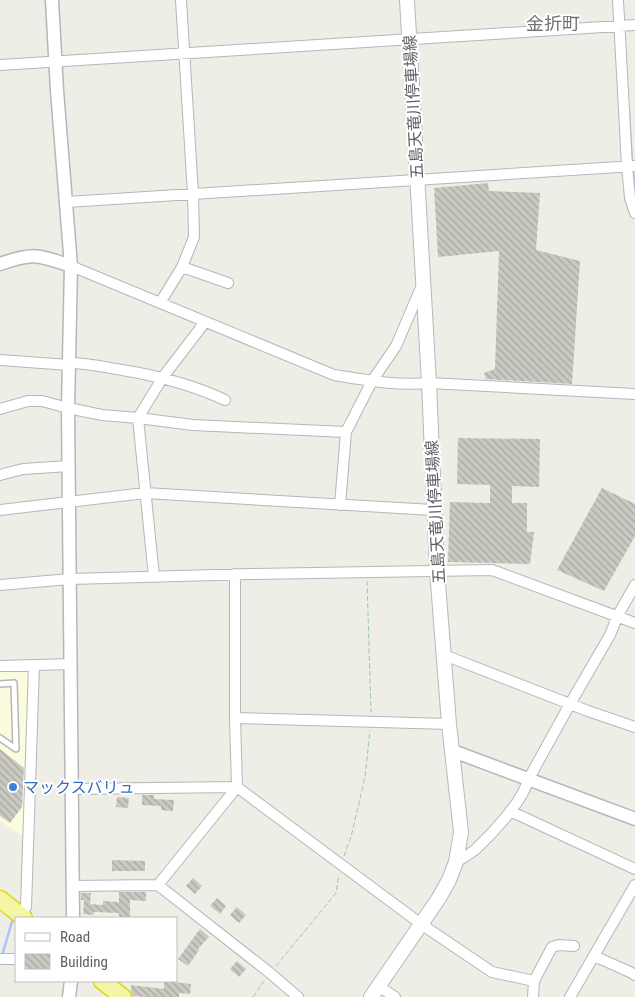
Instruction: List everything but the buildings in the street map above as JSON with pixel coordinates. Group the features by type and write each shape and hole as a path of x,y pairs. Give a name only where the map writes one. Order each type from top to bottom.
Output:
{"highway":[{"path":"0,899 20,915"},
{"path":"103,982 123,997"}],"main road":[{"name":"五島天竜川停車場線","path":"374,991 439,898 456,862 461,832 449,724 433,510 429,383 407,0"}],"street":[{"path":"52,0 71,266 68,408 73,917"},
{"path":"160,302 182,266 194,237 181,0"},
{"path":"618,0 631,166 630,198 635,212"},
{"path":"0,65 635,25"},
{"path":"67,202 631,166"},
{"path":"0,264 23,256 40,256 71,266 334,375 413,385 429,383 635,394"},
{"path":"182,266 228,283"},
{"path":"340,505 346,432 372,381 396,346 423,282"},
{"path":"154,577 138,418 163,377 205,322"},
{"path":"0,360 69,364 85,363 163,377 225,400"},
{"path":"0,409 28,401 42,401 102,415 194,425 346,432"},
{"path":"0,475 23,469 69,466"},
{"path":"0,510 145,493 433,510"},
{"path":"0,584 70,579 236,574 492,570 635,623"},
{"path":"158,885 237,787 235,718 236,574"},
{"path":"456,862 475,850 510,811 526,788 528,780 610,635 635,585"},
{"path":"444,655 635,727"},
{"path":"0,666 71,664"},
{"path":"20,915 26,907 34,665"},
{"path":"235,718 449,724"},
{"path":"453,751 635,819"},
{"path":"72,789 237,787 421,924 492,972 534,981"},
{"path":"510,811 635,869"},
{"path":"72,886 158,885 298,997"},
{"path":"570,997 635,885"},
{"path":"532,997 534,981 552,947 559,945 574,946"},
{"path":"594,956 635,975"},
{"path":"0,959 15,959"},
{"path":"69,997 71,982"},
{"path":"374,991 395,997"}],"lane":[{"path":"0,684 14,683 16,749 0,738"}],"path":[{"path":"253,997 270,973 336,893 341,864 351,837 366,777 372,704 367,573"}],"shaded area":[{"path":"28,671 29,770 27,804 22,836 0,821 0,672"}],"waterway":[{"path":"629,114 632,163"},
{"path":"633,169 635,197"},
{"path":"2,956 13,918"}],"place":[{"name":"マックスバリュ","path":"13,787"}],"district":[{"name":"金折町","path":"553,24"}]}
